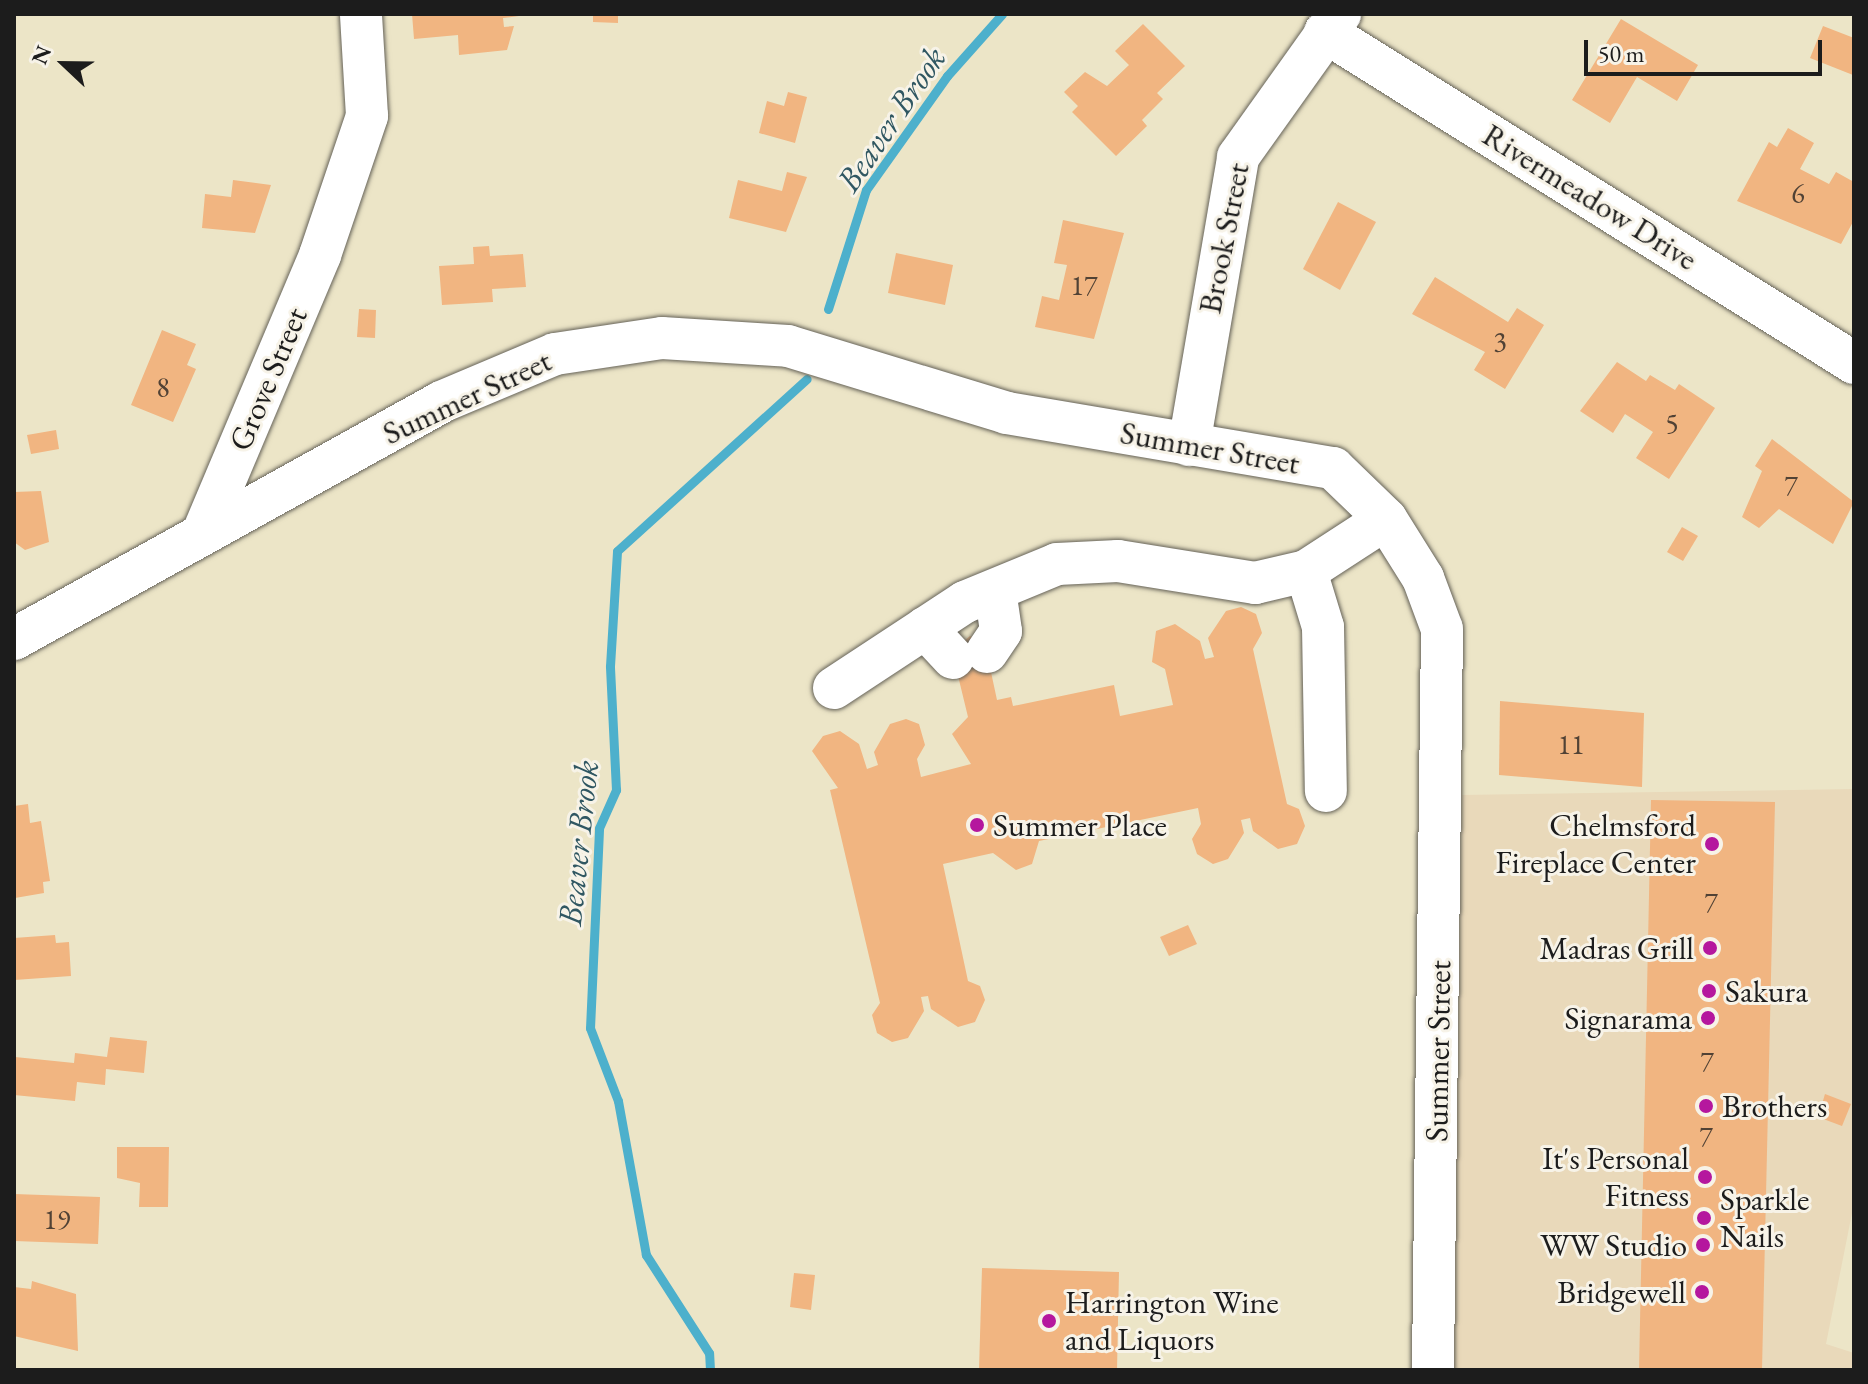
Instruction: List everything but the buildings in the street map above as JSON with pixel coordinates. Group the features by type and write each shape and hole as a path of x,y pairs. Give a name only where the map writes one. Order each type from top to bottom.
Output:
{"street":[{"name":"Grove Street","path":"204,530 320,255 367,116 361,14"},
{"name":"Rivermeadow Drive","path":"1332,23 1854,363"},
{"name":"Brook Street","path":"1189,445 1238,157 1332,23"},
{"name":"Summer Street","path":"204,530 441,402 555,354 662,338 788,346 1007,413 1333,468 1386,519 1423,578 1442,629 1433,1370"},
{"path":"834,688 925,628 995,590 1057,564 1118,561 1255,583 1306,571 1386,519"},
{"path":"14,639 204,530"},
{"path":"1306,571 1323,627 1326,791"},
{"path":"925,628 970,655 1001,631 995,590"}],"shaded area":[{"path":"1854,789 1854,1203 1826,1344 1854,1353 1854,1370 1453,1370 1462,795"}],"waterway":[{"name":"Beaver Brook","path":"828,309 866,190 947,76 1002,14"},
{"name":"Beaver Brook","path":"710,1370 709,1353 646,1255 618,1101 590,1028 599,828 616,790 610,666 617,551 807,379"}],"place":[{"name":"Summer Place","path":"977,825"},
{"name":"Chelmsford Fireplace Center","path":"1712,844"},
{"name":"Madras Grill","path":"1710,948"},
{"name":"Sakura","path":"1709,991"},
{"name":"Signarama","path":"1708,1018"},
{"name":"Brothers","path":"1706,1106"},
{"name":"It's Personal Fitness","path":"1705,1177"},
{"name":"Sparkle Nails","path":"1704,1218"},
{"name":"WW Studio","path":"1703,1245"},
{"name":"Bridgewell","path":"1702,1292"},
{"name":"Harrington Wine and Liquors","path":"1049,1321"}]}
